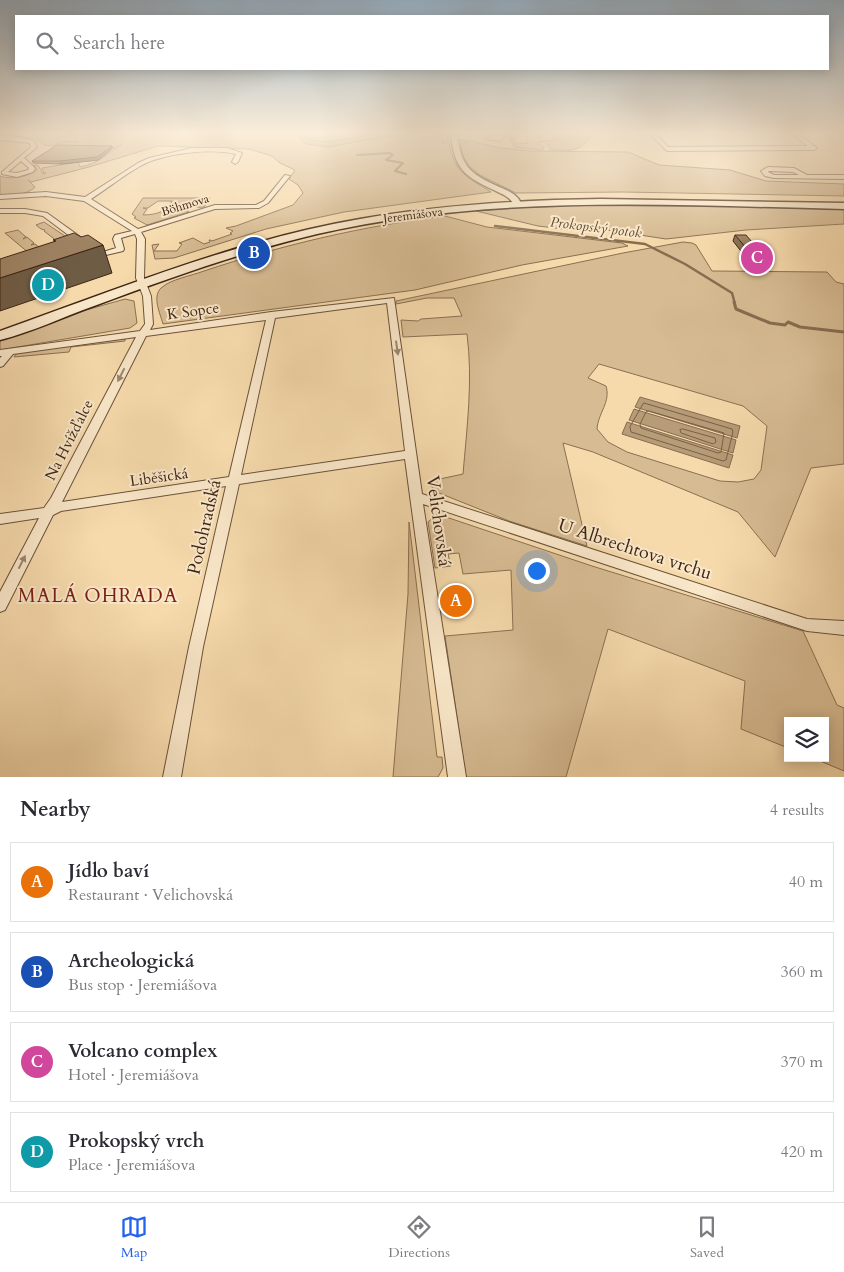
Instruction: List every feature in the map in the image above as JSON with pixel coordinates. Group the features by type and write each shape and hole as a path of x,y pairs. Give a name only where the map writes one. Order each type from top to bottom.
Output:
{"main road":[{"name":"Jeremiášova","path":"483,202 496,194 515,200 844,206"},
{"name":"Jeremiášova","path":"0,327 142,281 285,239 398,213 483,202 633,196 844,200"},
{"name":"Jeremiášova","path":"0,336 142,281"}],"street":[{"path":"86,200 131,170"},
{"path":"466,170 496,194"},
{"path":"767,170 764,171 774,177 844,178"},
{"path":"794,170 806,178"},
{"name":"Böhmova","path":"0,211 45,214 96,252 102,254 120,249 118,237 215,207 257,207 263,205 287,176"},
{"path":"0,197 46,194 86,200 101,207 137,232"},
{"name":"Na Hvížďalce","path":"0,606 149,324 147,296 139,262 141,239 137,232"},
{"name":"K Sopce","path":"5,353 144,332 391,300"},
{"name":"Velichovská","path":"391,300 416,497 457,777"},
{"name":"Podohradská","path":"172,777 196,647 271,315"},
{"path":"0,364 5,353"},
{"name":"Liběšická","path":"0,519 48,512 59,507 412,454"},
{"name":"U Albrechtova vrchu","path":"416,497 807,626 844,628"}],"shaded area":[{"path":"36,170 41,170 43,174 46,173 43,170 76,170 31,182 28,180 35,187 31,190 0,196 0,176 14,178"},
{"path":"295,170 460,170 468,178 491,192 344,212 266,229 174,258 155,259 152,245 159,244 154,251 177,251 182,244 179,243 193,238 204,244 210,242 209,240 212,241 232,234 230,233 233,231 226,228 293,205 303,193 298,185 289,179"},
{"path":"474,170 731,170 766,181 844,184 844,196 623,192 516,193"},
{"path":"143,198 210,198 204,207 182,208 189,212 147,225 134,218 136,217 132,214","holes":["158,201 172,201 169,206 174,207 154,214 143,215 147,209 143,208 148,208"]},
{"path":"547,205 844,208 844,224 746,230 666,239 588,227 581,231 538,226 476,211"},
{"path":"445,216 487,227 622,243 628,246 522,265 415,290 163,324 157,300 158,292 165,285 176,280 293,245 384,225"},
{"path":"44,222 71,240 48,269 5,233 18,230 26,237 23,239 27,237 34,243 31,245 35,244 40,248 58,242 45,230 36,225"},
{"path":"683,242 692,243 696,245 712,271 827,272 836,282 844,284 844,464 811,468 775,557 738,512 593,452 563,443 587,546 509,521 439,493 426,482 463,474 469,386 467,334 403,337 401,320 418,321 421,319 462,316 454,298 427,298 396,304 396,301","holes":["599,364 743,406 767,426 761,470 754,479 738,482 720,481 627,452 608,442 597,429 606,402 606,386 588,378"]},
{"path":"125,299 134,301 137,323 130,328 0,350 0,341 79,312"},
{"path":"123,338 125,341 71,347 69,352 14,357 18,352"},
{"path":"437,514 592,566 803,631 837,705 844,708 844,771 823,762 829,762 829,717 784,717 784,746 741,729 745,681 608,629 566,777 466,777 445,636 513,630 511,570 463,574 459,553 448,554 451,566 435,568 428,522"},
{"path":"409,522 437,757 442,757 443,768 438,777 393,777 408,594"}],"water":[{"path":"640,397 740,426 737,438 635,407"},
{"path":"634,409 736,440 733,453 629,420"},
{"path":"627,422 733,455 729,468 622,434"}],"building":[{"path":"74,233 81,237 88,235 103,245 0,278 0,259 56,241 53,240"},
{"path":"735,235 746,235 769,262 758,262"}],"waterway":[{"path":"396,170 406,174"},
{"name":"Prokopský potok","path":"495,226 645,244 685,264 732,293 735,304"},
{"name":"Prokopský potok","path":"734,302 736,309 770,323 785,325 788,322 800,327 844,332"}],"place":[{"name":"Archeologická","path":"254,253"},
{"name":"Volcano complex","path":"757,258"},
{"name":"Prokopský vrch","path":"48,285"},
{"name":"Jídlo baví","path":"456,601"}],"district":[{"name":"MALÁ OHRADA","path":"98,595"}]}
